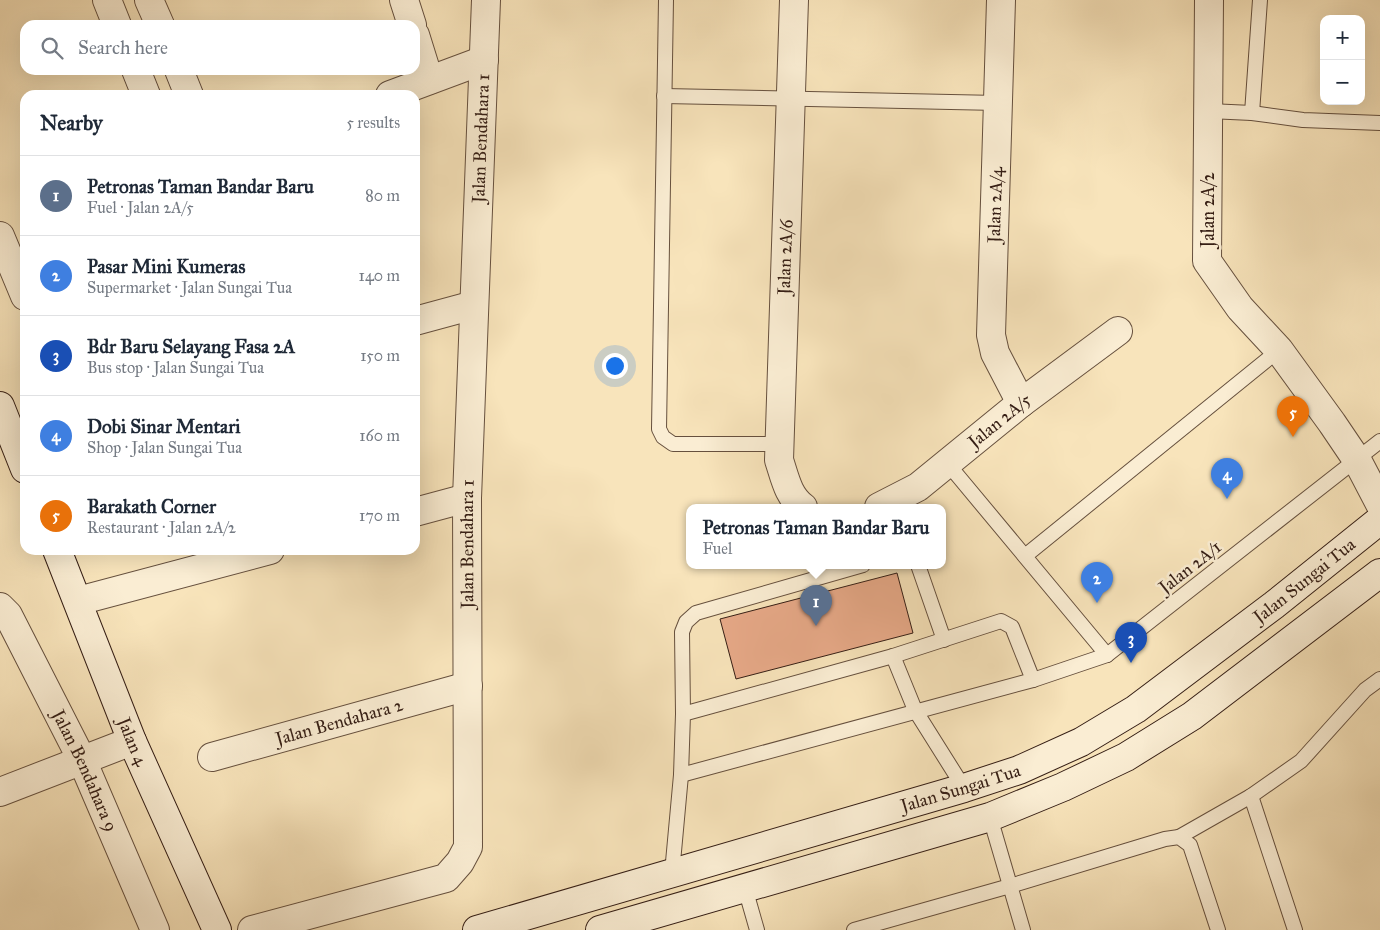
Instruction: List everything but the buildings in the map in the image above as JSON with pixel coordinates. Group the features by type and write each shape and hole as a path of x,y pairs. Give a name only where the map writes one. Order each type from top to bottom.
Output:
{"street":[{"path":"107,0 115,20"},
{"path":"150,0 158,20"},
{"path":"404,0 410,20"},
{"name":"Jalan Bendahara 1","path":"252,930 446,878 460,862 468,847 467,498 486,0"},
{"name":"Jalan 2A/6","path":"794,0 779,460 788,490 799,504"},
{"name":"Jalan 2A/4","path":"1001,0 990,335 995,353 1021,403"},
{"name":"Jalan 2A/2","path":"1209,0 1207,261 1240,308 1279,350 1357,460 1380,504"},
{"path":"420,51 429,80"},
{"path":"403,90 484,60"},
{"path":"138,75 144,90"},
{"path":"181,75 187,90"},
{"path":"0,236 20,284"},
{"path":"420,320 474,305"},
{"name":"Jalan 2A/5","path":"885,504 918,487 1021,403 1118,331"},
{"path":"0,406 20,456"},
{"name":"Jalan 2A/2","path":"1357,460 1380,474"},
{"path":"420,511 467,498"},
{"name":"Jalan Sungai Tua","path":"477,930 964,788 1019,770 1081,742 1136,709 1274,605 1380,520"},
{"name":"Jalan 4","path":"60,555 132,741 217,930"},
{"path":"78,600 251,555"},
{"name":"Jalan Sungai Tua","path":"600,930 990,817 1072,783 1126,757 1192,716 1380,573"},
{"name":"Jalan Bendahara 9","path":"4,611 82,760 154,930"},
{"name":"Jalan Bendahara 2","path":"212,756 468,686"},
{"path":"0,792 132,741"}],"lane":[{"path":"666,0 659,429 663,437 674,444 779,444"},
{"path":"1252,113 1260,0"},
{"path":"664,96 998,103"},
{"path":"1209,111 1252,113 1303,120 1380,123"},
{"path":"1025,556 1279,350"},
{"name":"Jalan 2A/1","path":"680,775 914,710 1033,680 1107,656 1380,441"},
{"path":"948,464 1107,656"},
{"path":"672,873 683,714 682,632 686,622 696,613 849,569"},
{"path":"919,569 944,640"},
{"path":"683,714 893,656 1001,621 1012,627 1033,680"},
{"path":"893,656 914,710 964,788"},
{"path":"854,930 1010,886 1164,839 1179,837 1251,796 1301,762 1365,690 1380,679"},
{"path":"1251,796 1295,930"},
{"path":"990,817 1023,930"},
{"path":"1179,837 1190,845 1218,930"},
{"path":"745,888 757,930"}],"place":[{"name":"Barakath Corner","path":"1293,437"},
{"name":"Dobi Sinar Mentari","path":"1227,499"},
{"name":"Pasar Mini Kumeras","path":"1097,603"},
{"name":"Petronas Taman Bandar Baru","path":"816,626"},
{"name":"Bdr Baru Selayang Fasa 2A","path":"1131,663"}]}
